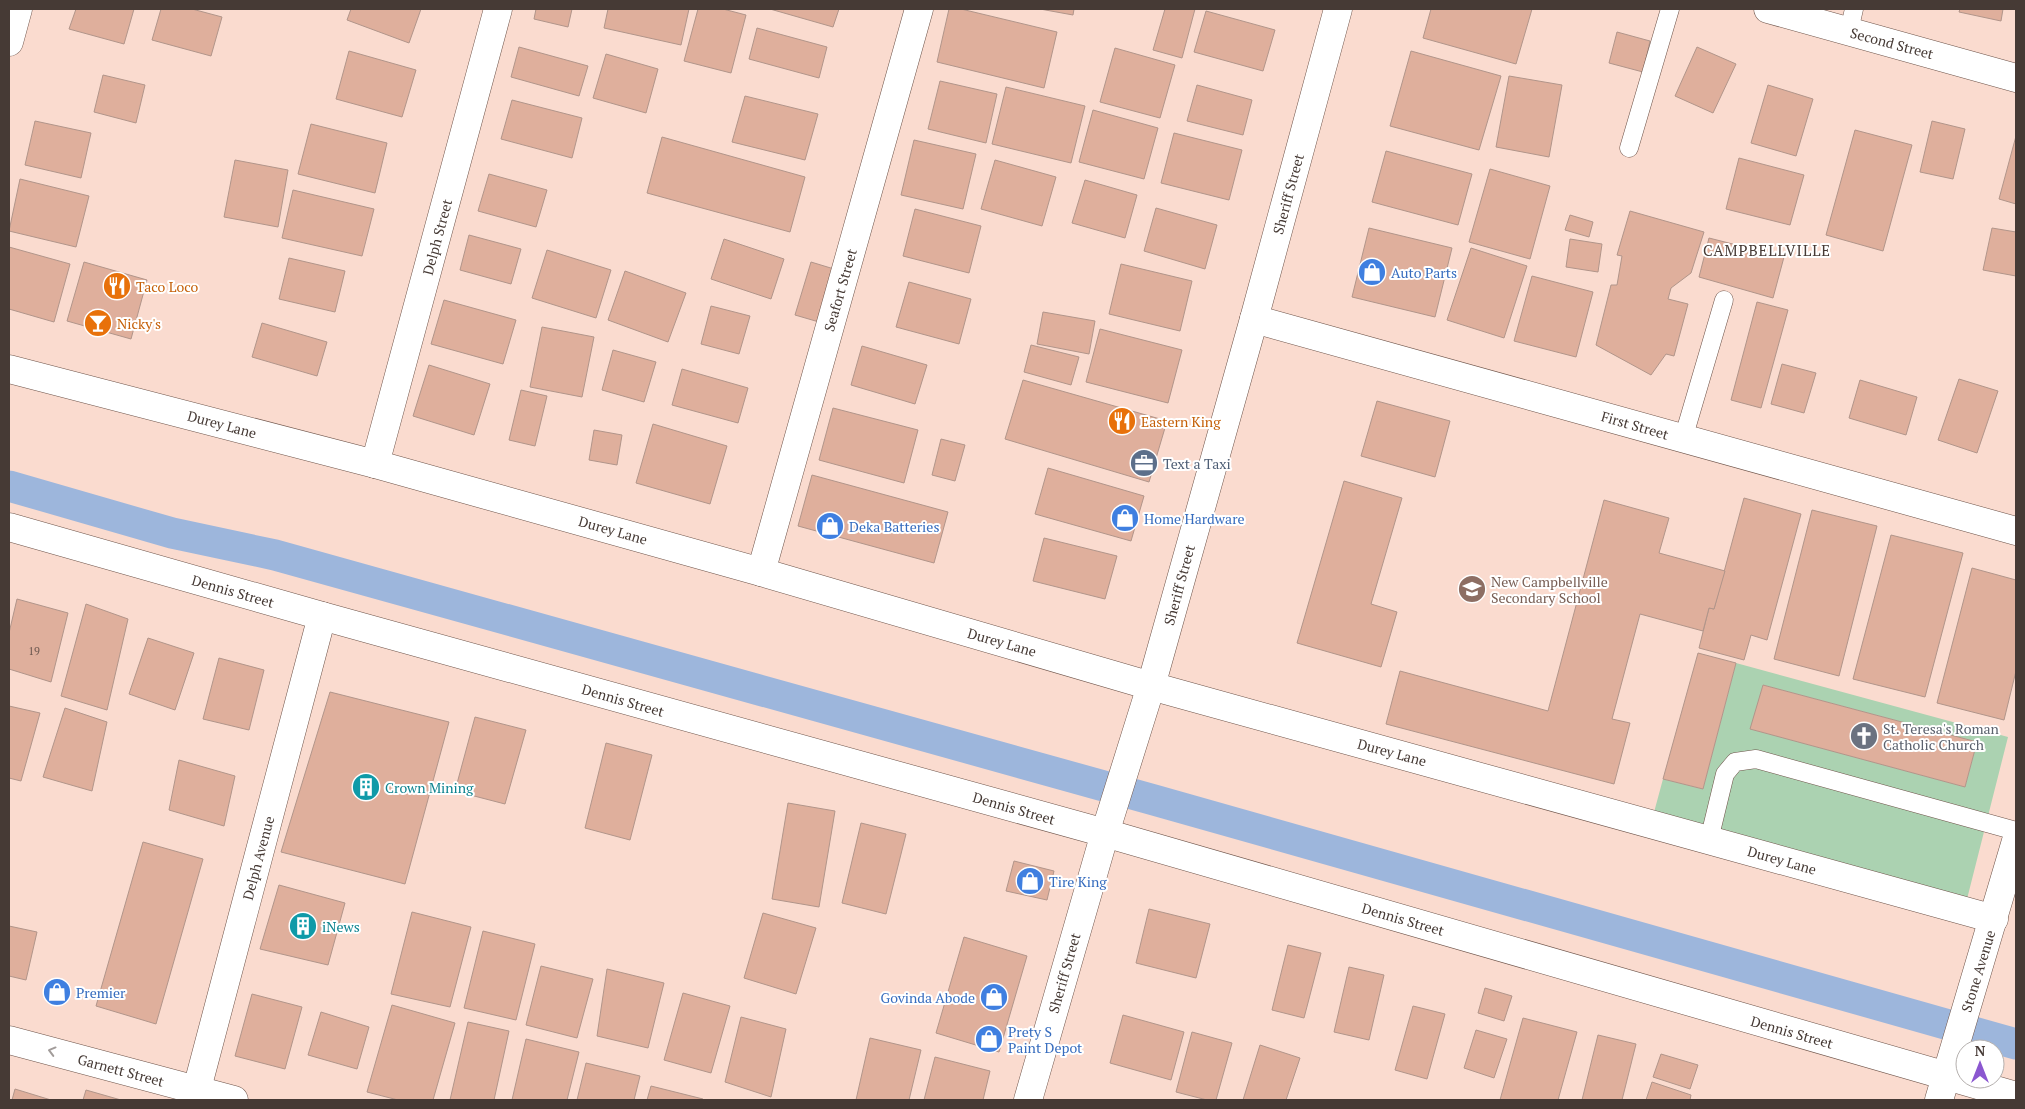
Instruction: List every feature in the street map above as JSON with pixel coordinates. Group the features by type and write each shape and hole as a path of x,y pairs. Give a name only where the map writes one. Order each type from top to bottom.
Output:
{"street":[{"path":"9,42 18,9"},
{"name":"Delph Street","path":"375,464 498,9"},
{"name":"Seafort Street","path":"761,572 919,9"},
{"name":"Sheriff Street","path":"1028,1100 1105,833 1152,686 1338,9"},
{"name":"Second Street","path":"1768,9 1851,20 2016,78"},
{"name":"First Street","path":"1254,319 2016,531"},
{"name":"Durey Lane","path":"9,369 375,464 761,572 1152,686 1994,919"},
{"name":"Dennis Street","path":"9,527 322,616 1105,833 1942,1088 2016,1096"},
{"name":"Delph Avenue","path":"195,1095 322,616"},
{"name":"Stone Avenue","path":"1942,1088 2016,841"},
{"name":"Garnett Street","path":"9,1040 195,1095 234,1100"}],"lane":[{"path":"1629,148 1670,9"},
{"path":"1683,439 1724,300"},
{"path":"1708,840 1725,774 1735,762 1756,759 2016,831"}],"green space":[{"path":"1736,663 2008,737 1966,903 1653,816 1663,779 1703,789","holes":["1763,685 1977,742 1965,787 1751,729"]}],"building":[{"path":"76,9 134,9 124,44 69,29"},
{"path":"161,9 192,9 222,17 211,56 152,40"},
{"path":"351,9 421,9 409,43 347,20"},
{"path":"536,9 572,9 568,27 534,19"},
{"path":"608,9 689,9 681,45 604,28"},
{"path":"698,9 723,9 746,15 731,73 684,61"},
{"path":"770,9 839,9 833,27"},
{"path":"949,9 961,9 1057,32 1044,88 937,62"},
{"path":"1040,9 1074,9 1073,15"},
{"path":"1165,9 1195,9 1182,58 1153,50"},
{"path":"1431,9 1532,9 1516,64 1423,38"},
{"path":"1960,9 2003,9 2001,21 1959,12"},
{"path":"1206,11 1275,30 1263,71 1194,52"},
{"path":"757,28 827,47 819,78 749,59"},
{"path":"1617,32 1650,41 1643,72 1609,63"},
{"path":"519,47 588,66 579,96 511,77"},
{"path":"1697,47 1736,64 1713,113 1675,96"},
{"path":"1115,48 1175,65 1160,118 1100,102"},
{"path":"349,51 416,70 402,117 336,99"},
{"path":"1411,51 1501,76 1479,150 1390,126"},
{"path":"606,54 658,69 646,113 593,98"},
{"path":"103,75 145,85 136,123 94,112"},
{"path":"1509,76 1562,85 1549,157 1496,147"},
{"path":"940,81 997,94 986,143 928,129"},
{"path":"1197,85 1252,100 1243,135 1187,121"},
{"path":"1768,85 1813,99 1796,156 1751,143"},
{"path":"1006,87 1085,106 1071,163 992,144"},
{"path":"745,96 818,114 805,160 732,142"},
{"path":"512,100 582,118 572,158 501,139"},
{"path":"1093,110 1158,128 1144,179 1079,162"},
{"path":"35,121 91,133 81,178 25,165"},
{"path":"1932,121 1965,129 1953,179 1920,172"},
{"path":"311,124 387,143 375,193 298,174"},
{"path":"1855,130 1912,145 1883,251 1826,235"},
{"path":"1174,133 1242,150 1229,200 1161,183"},
{"path":"2016,136 2016,204 1999,199"},
{"path":"662,137 805,177 790,232 647,193"},
{"path":"914,140 976,154 963,209 901,195"},
{"path":"1386,151 1472,174 1458,225 1372,202"},
{"path":"1739,158 1804,175 1790,225 1726,209"},
{"path":"235,160 288,170 278,227 224,217"},
{"path":"995,160 1056,177 1042,226 981,209"},
{"path":"1490,169 1550,186 1530,259 1469,242"},
{"path":"489,174 547,190 536,227 478,211"},
{"path":"20,179 89,196 76,247 9,231"},
{"path":"1085,180 1137,195 1125,238 1072,223"},
{"path":"293,190 374,209 362,256 282,238"},
{"path":"1156,208 1217,225 1205,269 1144,251"},
{"path":"915,209 981,226 969,273 903,256"},
{"path":"1630,211 1704,232 1691,273 1671,288 1668,299 1688,304 1674,356 1666,354 1651,375 1596,345 1611,285 1617,285 1622,256 1617,255"},
{"path":"1570,215 1593,222 1589,237 1565,230"},
{"path":"1369,228 1452,248 1435,317 1352,297"},
{"path":"1992,228 2016,232 2016,276 1983,270"},
{"path":"469,235 521,249 511,284 460,270"},
{"path":"1709,238 1784,257 1773,298 1699,277"},
{"path":"724,239 784,259 771,299 711,279"},
{"path":"1570,239 1602,244 1598,272 1566,267"},
{"path":"9,247 70,264 54,322 9,309"},
{"path":"1471,248 1527,266 1504,338 1447,320"},
{"path":"547,250 611,270 596,318 532,298"},
{"path":"289,258 345,271 335,312 279,299"},
{"path":"84,262 147,280 131,339 67,321"},
{"path":"811,262 834,269 819,322 795,315"},
{"path":"1121,264 1192,281 1180,331 1109,314"},
{"path":"625,271 686,293 668,342 608,320"},
{"path":"1532,276 1593,292 1576,357 1514,341"},
{"path":"909,282 971,299 959,344 896,327"},
{"path":"444,300 516,320 503,364 431,344"},
{"path":"1757,302 1788,310 1761,408 1731,400"},
{"path":"711,306 750,316 739,354 701,344"},
{"path":"1043,312 1095,321 1089,354 1037,344"},
{"path":"262,323 327,342 317,376 252,357"},
{"path":"542,327 594,337 582,397 530,387"},
{"path":"1100,329 1182,350 1168,403 1086,382"},
{"path":"1031,345 1079,357 1071,385 1024,372"},
{"path":"862,346 927,365 915,404 851,385"},
{"path":"613,350 656,362 644,402 602,390"},
{"path":"1782,364 1816,373 1804,413 1771,404"},
{"path":"429,365 490,384 474,435 413,416"},
{"path":"682,369 748,388 738,423 672,405"},
{"path":"1959,379 1998,391 1977,453 1938,440"},
{"path":"1023,380 1167,421 1149,482 1005,439"},
{"path":"1860,380 1917,397 1906,435 1849,418"},
{"path":"521,390 547,396 535,446 509,440"},
{"path":"1377,401 1450,421 1435,477 1361,456"},
{"path":"833,408 918,430 904,483 819,460"},
{"path":"653,424 727,446 710,504 636,483"},
{"path":"594,430 622,435 617,465 589,460"},
{"path":"941,439 965,445 955,481 932,475"},
{"path":"1048,468 1144,496 1131,541 1035,514"},
{"path":"812,475 948,512 934,563 798,526"},
{"path":"1344,481 1402,498 1371,604 1397,612 1381,667 1297,643"},
{"path":"1744,498 1801,514 1767,640 1751,635 1744,660 1699,648 1709,608 1714,609"},
{"path":"1604,500 1669,518 1659,553 1725,571 1714,609 1709,608 1703,631 1640,614 1612,719 1630,723 1614,784 1386,724 1400,671 1548,711"},
{"path":"1812,510 1877,526 1839,676 1774,659"},
{"path":"1891,535 1963,553 1925,697 1853,679"},
{"path":"1044,538 1117,556 1105,599 1033,581"},
{"path":"1972,568 2016,580 2016,671 2004,720 1937,703"},
{"path":"17,599 68,613 51,682 9,669 9,633"},
{"path":"86,604 128,619 107,710 61,696"},
{"path":"148,638 194,653 175,710 129,694"},
{"path":"1698,653 1736,663 1703,789 1663,779"},
{"path":"219,658 264,670 249,730 203,719"},
{"name":"St. Teresa's Roman Catholic Church","path":"1763,685 1977,742 1965,787 1750,729"},
{"name":"Crown Mining","path":"330,692 449,722 405,884 281,852"},
{"path":"9,706 40,713 21,781 9,778"},
{"path":"65,708 107,722 92,791 43,777"},
{"path":"475,717 526,730 505,804 455,791"},
{"path":"606,743 652,755 630,840 585,828"},
{"path":"179,760 235,776 224,826 169,810"},
{"path":"788,803 835,811 819,907 772,899"},
{"path":"861,823 906,834 886,914 842,903"},
{"path":"143,842 203,859 156,1024 96,1006"},
{"name":"Tire King","path":"1014,861 1054,871 1047,900 1006,891"},
{"name":"iNews","path":"279,885 345,903 328,965 260,949"},
{"path":"1149,909 1210,924 1196,978 1136,963"},
{"path":"412,912 471,927 450,1007 391,994"},
{"path":"763,913 816,928 796,994 744,978"},
{"path":"9,926 37,932 26,980 9,976"},
{"path":"483,931 535,944 516,1020 464,1008"},
{"path":"964,937 1027,956 999,1052 936,1033"},
{"path":"1288,945 1321,953 1304,1018 1272,1010"},
{"path":"541,966 593,979 577,1038 526,1025"},
{"path":"1349,967 1384,975 1369,1040 1334,1032"},
{"path":"607,969 664,983 648,1048 597,1036"},
{"path":"1485,988 1512,996 1504,1021 1478,1013"},
{"path":"683,993 730,1006 711,1073 664,1060"},
{"path":"252,994 302,1007 285,1069 235,1056"},
{"path":"392,1005 455,1023 433,1100 398,1100 367,1092"},
{"path":"1413,1006 1445,1014 1427,1079 1395,1070"},
{"path":"321,1012 369,1027 357,1069 308,1055"},
{"path":"1123,1015 1184,1032 1171,1080 1110,1063"},
{"path":"741,1017 786,1029 771,1097 725,1082"},
{"path":"1523,1018 1577,1032 1558,1100 1500,1100"},
{"path":"468,1022 509,1031 494,1100 450,1100"},
{"path":"1476,1030 1507,1039 1494,1078 1464,1068"},
{"path":"1192,1032 1232,1043 1216,1100 1207,1100 1176,1092"},
{"path":"1598,1035 1636,1044 1622,1100 1582,1100"},
{"path":"870,1038 921,1050 909,1100 856,1100"},
{"path":"526,1039 579,1052 567,1100 512,1100"},
{"path":"1260,1045 1300,1058 1286,1100 1243,1100"},
{"path":"1661,1054 1698,1065 1690,1089 1653,1077"},
{"path":"935,1057 990,1071 983,1100 924,1100"},
{"path":"586,1063 640,1076 634,1100 577,1100"},
{"path":"1652,1082 1691,1095 1690,1100 1646,1100"},
{"path":"651,1086 703,1099 703,1100 647,1100"},
{"path":"15,1089 51,1100 12,1100"},
{"path":"86,1090 121,1100 83,1100"}],"waterway":[{"path":"9,486 172,533 275,555 1154,800 2016,1044"}],"place":[{"name":"Auto Parts","path":"1372,272"},
{"name":"Taco Loco","path":"117,286"},
{"name":"Nicky's","path":"98,323"},
{"name":"Eastern King","path":"1122,421"},
{"name":"Text a Taxi","path":"1144,463"},
{"name":"Home Hardware","path":"1125,518"},
{"name":"Deka Batteries","path":"830,526"},
{"name":"New Campbellville Secondary School","path":"1472,589"},
{"name":"St. Teresa's Roman Catholic Church","path":"1864,736"},
{"name":"Crown Mining","path":"366,787"},
{"name":"Tire King","path":"1030,881"},
{"name":"iNews","path":"303,926"},
{"name":"Premier","path":"57,992"},
{"name":"Govinda Abode","path":"994,997"},
{"name":"Prety S Paint Depot","path":"989,1039"}],"district":[{"name":"CAMPBELLVILLE","path":"1767,250"}]}
